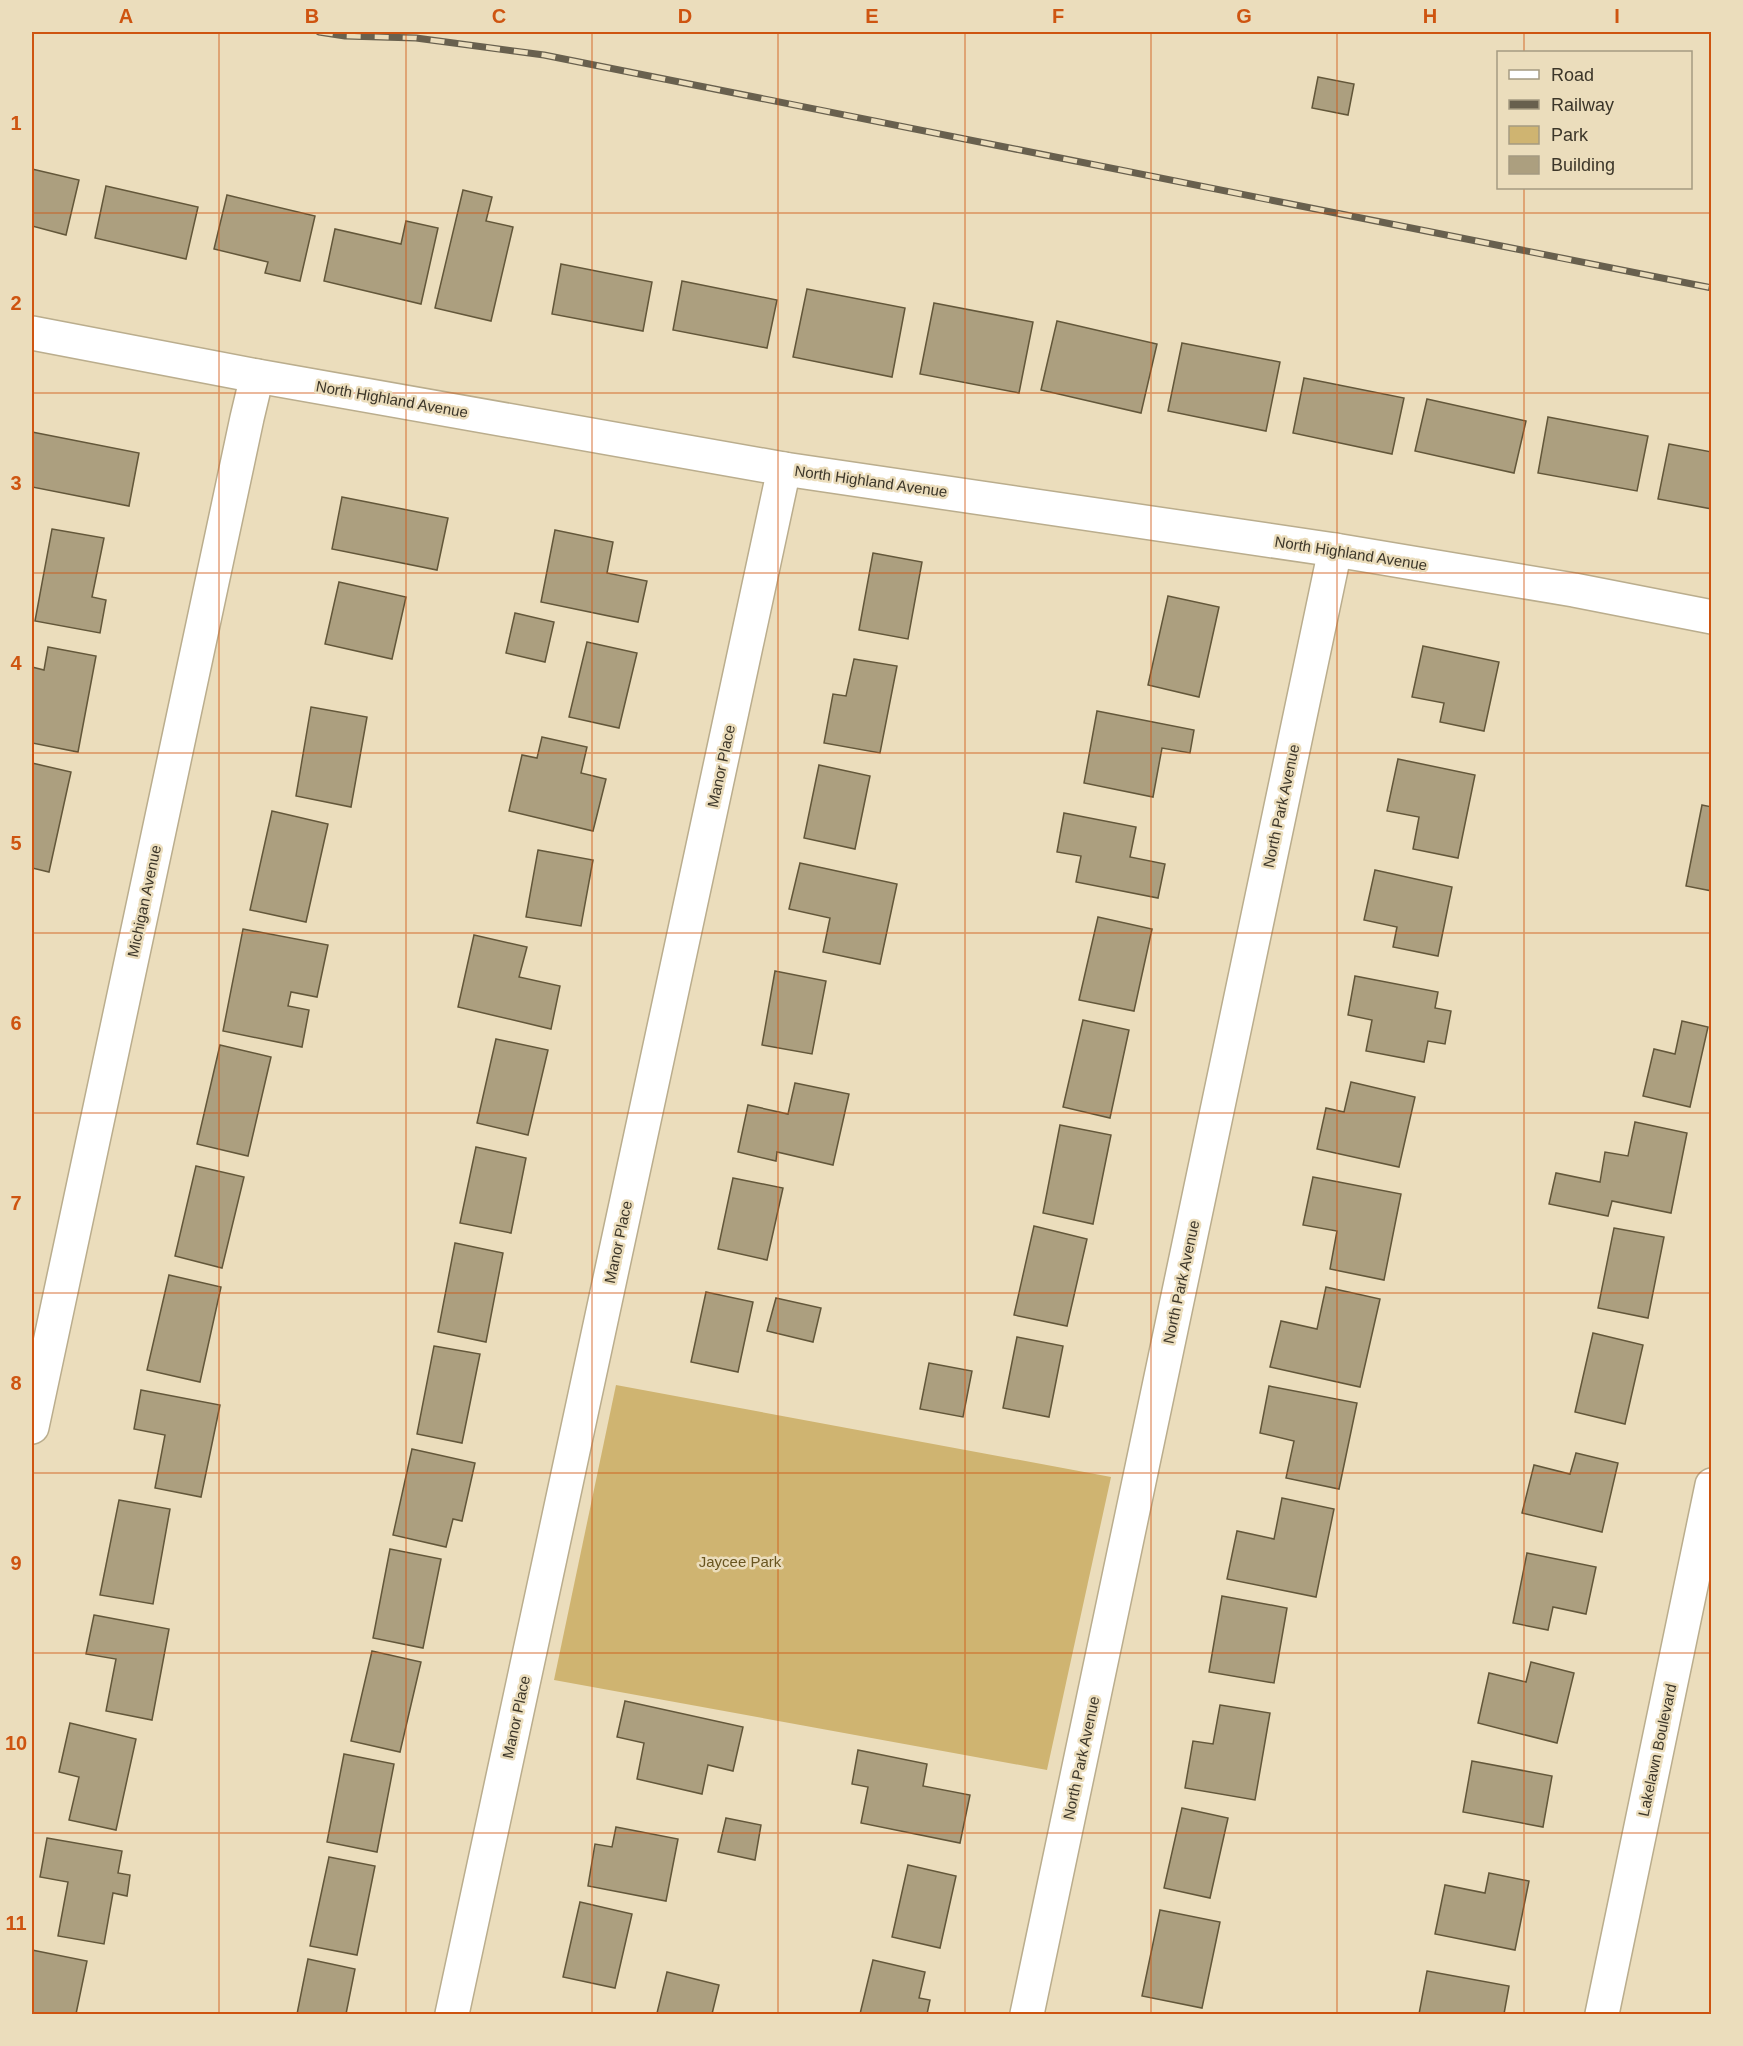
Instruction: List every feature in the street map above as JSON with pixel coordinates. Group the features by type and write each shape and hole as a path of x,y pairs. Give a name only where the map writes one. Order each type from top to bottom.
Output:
{"street":[{"name":"North Highland Avenue","path":"32,333 257,376 784,469 1335,550 1574,590 1712,617"},
{"name":"Michigan Avenue","path":"32,1426 257,376"},
{"name":"Manor Place","path":"452,2014 784,469"},
{"name":"North Park Avenue","path":"1026,2014 1335,550"},
{"name":"Lakelawn Boulevard","path":"1602,2014 1712,1485"}],"green space":[{"name":"Jaycee Park","path":"616,1385 1111,1477 1047,1770 554,1680"}],"building":[{"path":"1318,77 1354,84 1348,115 1312,108"},
{"path":"32,169 79,180 66,235 32,226"},
{"path":"106,186 198,207 186,259 95,238"},
{"path":"463,190 492,197 486,221 513,227 491,321 435,308"},
{"path":"227,195 315,216 300,281 265,273 268,262 214,249"},
{"path":"406,221 438,228 421,304 324,281 335,229 401,244"},
{"path":"561,264 652,282 643,331 552,314"},
{"path":"682,281 777,300 767,348 673,330"},
{"path":"807,289 905,308 892,377 793,357"},
{"path":"934,303 1033,322 1019,393 920,374"},
{"path":"1057,321 1157,344 1141,413 1041,390"},
{"path":"1182,343 1280,362 1266,431 1168,411"},
{"path":"1304,378 1404,398 1392,454 1293,433"},
{"path":"1427,399 1526,421 1514,473 1415,451"},
{"path":"1548,417 1648,436 1637,491 1538,473"},
{"path":"32,432 139,453 129,506 32,487"},
{"path":"1669,444 1712,452 1712,509 1658,499"},
{"path":"342,497 448,518 437,570 332,549"},
{"path":"52,529 104,538 92,597 106,600 100,633 35,621"},
{"path":"555,530 613,542 607,573 647,581 638,622 541,602"},
{"path":"873,553 922,562 908,639 859,630"},
{"path":"339,582 406,597 392,659 325,644"},
{"path":"1168,596 1219,607 1199,697 1148,685"},
{"path":"515,613 554,622 545,662 506,653"},
{"path":"587,642 637,653 619,728 569,717"},
{"path":"1423,646 1499,662 1484,731 1440,722 1444,703 1412,697"},
{"path":"48,647 96,656 78,752 32,743 32,667 44,670"},
{"path":"854,659 897,666 880,753 824,743 833,694 846,696"},
{"path":"311,707 367,717 351,807 296,796"},
{"path":"1097,711 1194,730 1190,753 1162,748 1153,797 1084,783"},
{"path":"542,737 587,747 581,773 606,779 593,831 509,811 522,755 537,758"},
{"path":"1398,759 1475,775 1458,858 1413,849 1419,817 1387,811"},
{"path":"32,763 71,772 49,872 32,868"},
{"path":"819,765 870,776 855,849 804,838"},
{"path":"1702,805 1712,807 1712,891 1686,886"},
{"path":"272,811 328,824 306,922 250,910"},
{"path":"1064,813 1136,827 1130,857 1165,864 1158,898 1076,882 1081,856 1057,852"},
{"path":"538,850 593,860 581,926 526,917"},
{"path":"800,863 897,884 880,964 823,952 830,918 789,909"},
{"path":"1375,870 1452,887 1438,956 1393,947 1397,927 1364,920"},
{"path":"1098,917 1152,929 1134,1011 1079,1000"},
{"path":"243,929 328,945 317,997 291,992 288,1006 309,1010 302,1047 223,1031"},
{"path":"474,935 527,947 519,977 560,986 551,1029 458,1007"},
{"path":"775,971 826,981 812,1054 762,1045"},
{"path":"1355,976 1438,992 1435,1008 1451,1011 1445,1044 1428,1041 1424,1062 1366,1051 1372,1020 1348,1015"},
{"path":"1083,1020 1129,1030 1110,1118 1063,1107"},
{"path":"1682,1021 1708,1027 1690,1107 1643,1096 1654,1049 1675,1054"},
{"path":"496,1039 548,1050 528,1135 477,1123"},
{"path":"220,1045 271,1057 248,1156 197,1144"},
{"path":"1351,1082 1415,1097 1399,1167 1317,1149 1326,1108 1344,1112"},
{"path":"795,1083 849,1094 833,1165 777,1152 776,1161 738,1152 748,1105 788,1114"},
{"path":"1635,1122 1687,1133 1671,1213 1612,1201 1608,1216 1549,1204 1556,1173 1600,1182 1605,1152 1628,1156"},
{"path":"1060,1125 1111,1135 1093,1224 1043,1213"},
{"path":"476,1147 526,1158 511,1233 460,1223"},
{"path":"196,1166 244,1177 222,1268 175,1256"},
{"path":"1313,1177 1401,1194 1384,1280 1330,1269 1337,1231 1303,1225"},
{"path":"733,1178 783,1188 767,1260 718,1249"},
{"path":"1034,1226 1087,1239 1067,1326 1014,1315"},
{"path":"1614,1228 1664,1237 1648,1318 1598,1308"},
{"path":"455,1243 503,1253 486,1342 438,1332"},
{"path":"169,1275 221,1287 200,1382 147,1370"},
{"path":"1326,1287 1380,1299 1360,1387 1270,1367 1281,1321 1317,1329"},
{"path":"706,1292 753,1302 738,1372 691,1362"},
{"path":"776,1298 821,1308 813,1342 767,1331"},
{"path":"1593,1333 1643,1345 1625,1424 1575,1412"},
{"path":"1017,1337 1063,1346 1049,1417 1003,1408"},
{"path":"434,1346 480,1354 462,1443 417,1434"},
{"path":"929,1363 972,1371 963,1417 920,1409"},
{"path":"1269,1386 1357,1403 1339,1489 1286,1478 1294,1441 1260,1433"},
{"path":"141,1390 220,1405 201,1497 155,1488 165,1435 134,1429"},
{"path":"412,1449 475,1463 462,1521 453,1519 446,1547 393,1535"},
{"path":"1576,1453 1618,1463 1602,1532 1522,1513 1534,1465 1570,1474"},
{"path":"1282,1498 1334,1509 1316,1597 1227,1579 1237,1531 1274,1539"},
{"path":"119,1500 170,1509 153,1604 100,1595"},
{"path":"390,1549 441,1559 423,1648 373,1638"},
{"path":"1527,1553 1596,1567 1586,1614 1553,1607 1548,1630 1513,1623"},
{"path":"1222,1596 1287,1608 1274,1683 1209,1672"},
{"path":"94,1615 169,1629 152,1720 106,1711 116,1659 86,1654"},
{"path":"372,1651 421,1662 400,1752 351,1741"},
{"path":"1531,1662 1574,1673 1557,1743 1478,1723 1489,1673 1526,1682"},
{"path":"625,1701 743,1727 733,1771 708,1765 702,1794 637,1779 644,1743 617,1737"},
{"path":"1220,1705 1270,1713 1255,1800 1185,1788 1193,1741 1213,1744"},
{"path":"70,1723 136,1739 116,1830 69,1820 79,1777 59,1772"},
{"path":"858,1750 927,1764 923,1786 970,1795 960,1843 861,1823 868,1787 852,1784"},
{"path":"344,1754 394,1764 377,1852 327,1842"},
{"path":"1472,1761 1552,1776 1543,1827 1463,1812"},
{"path":"1182,1808 1228,1818 1210,1898 1164,1888"},
{"path":"726,1818 761,1825 755,1860 718,1852"},
{"path":"616,1827 678,1839 666,1901 588,1886 595,1844 612,1847"},
{"path":"47,1838 122,1851 118,1873 130,1875 127,1896 113,1893 104,1944 58,1936 68,1882 40,1877"},
{"path":"329,1857 375,1866 357,1955 310,1946"},
{"path":"908,1865 956,1876 940,1948 892,1937"},
{"path":"1489,1873 1529,1881 1515,1950 1435,1934 1445,1885 1485,1893"},
{"path":"580,1902 632,1914 615,1988 563,1977"},
{"path":"1160,1910 1220,1922 1202,2008 1142,1996"},
{"path":"32,1950 87,1961 76,2014 32,2014"},
{"path":"308,1959 355,1969 346,2014 297,2014"},
{"path":"873,1960 925,1972 919,1998 930,2000 927,2014 860,2014"},
{"path":"1427,1971 1509,1986 1504,2014 1419,2014"},
{"path":"667,1972 719,1985 712,2014 657,2013"}],"railway":[{"path":"319,32 345,36 416,38 544,55 1712,288"}]}
